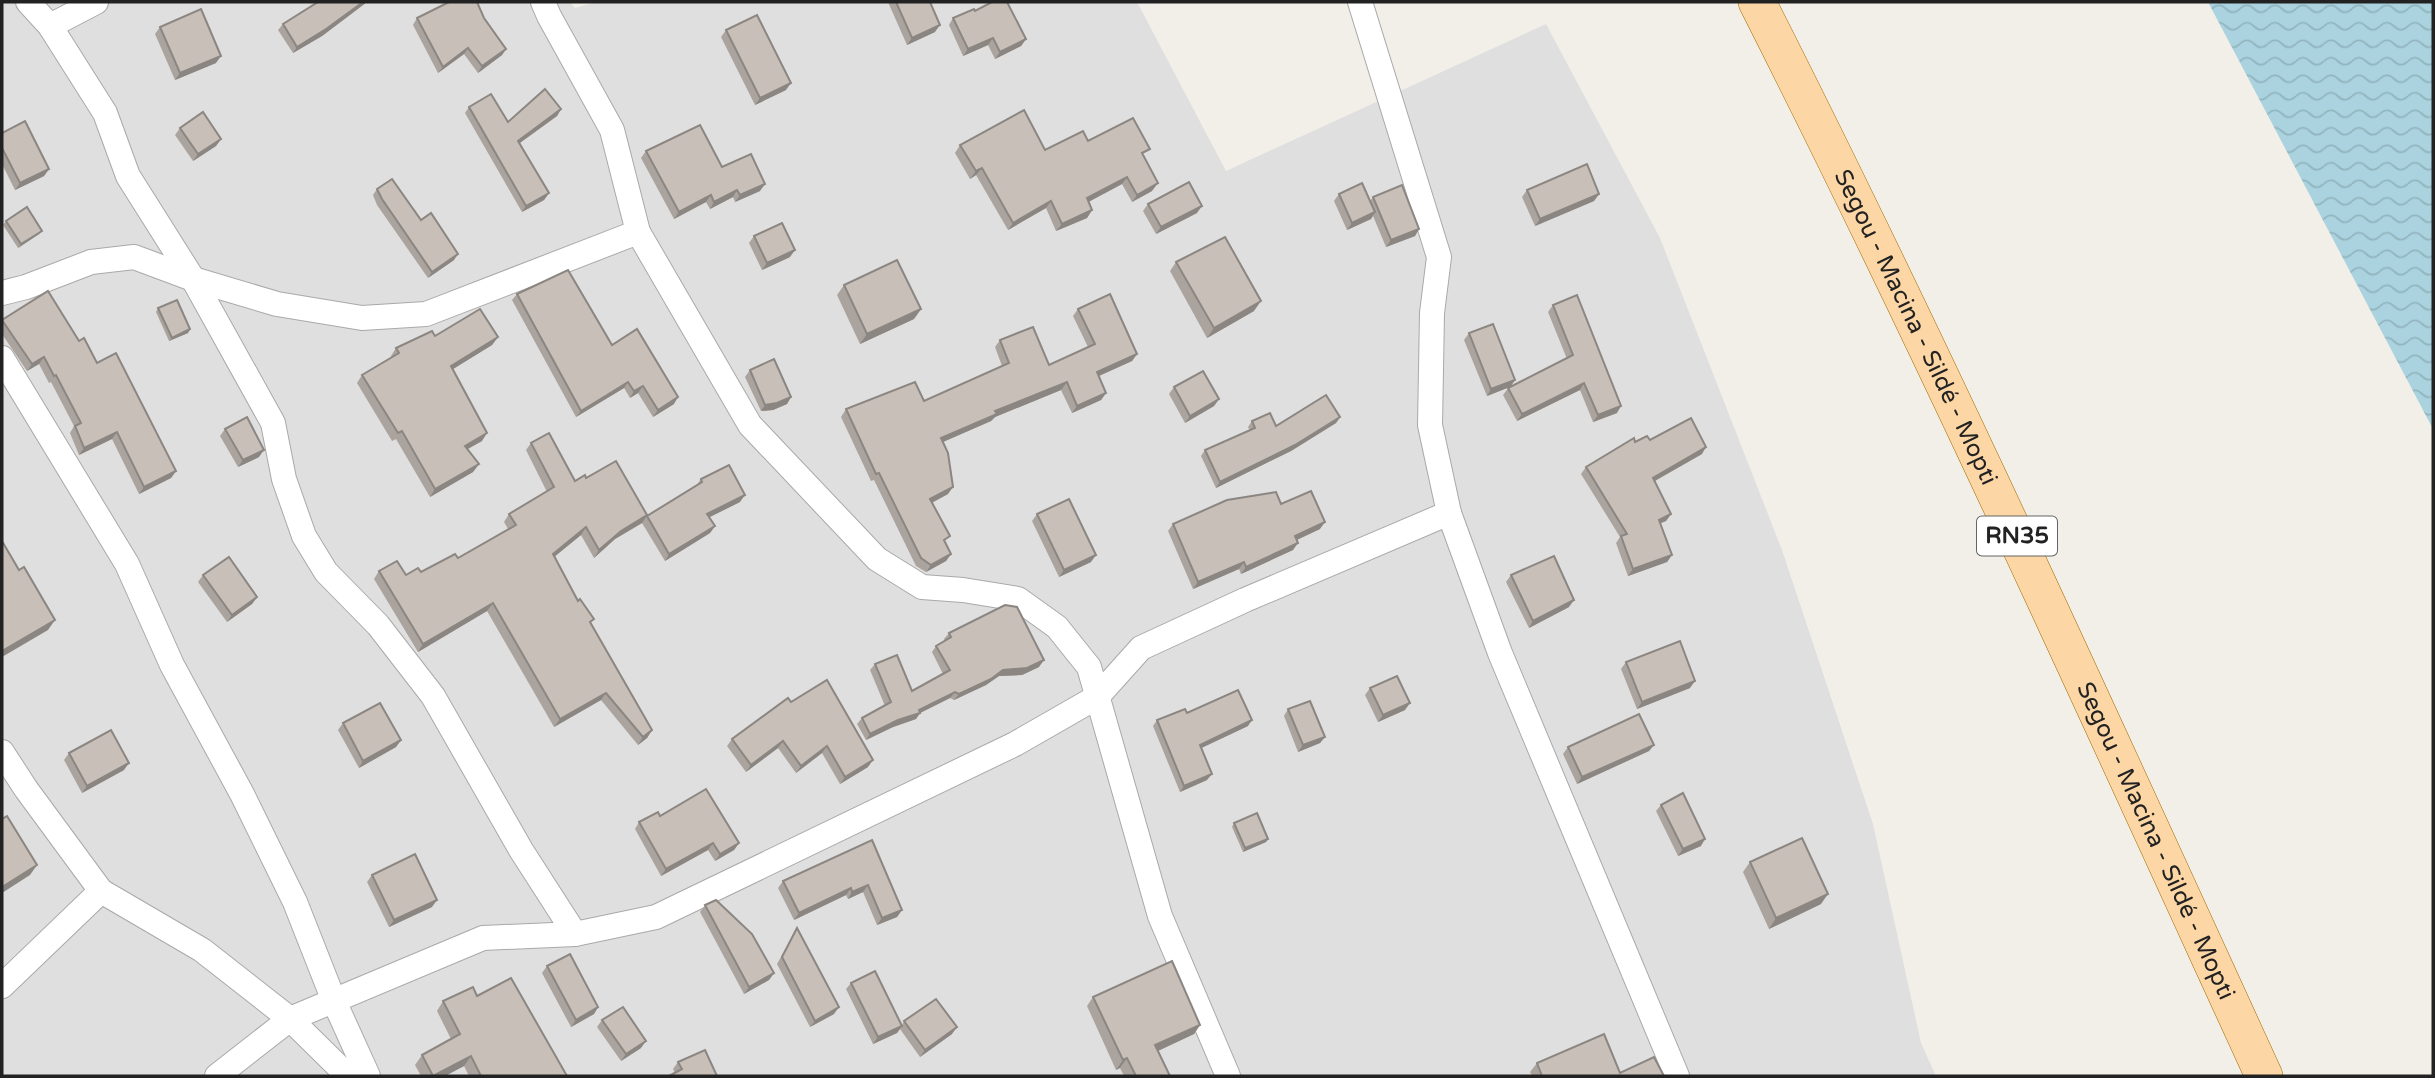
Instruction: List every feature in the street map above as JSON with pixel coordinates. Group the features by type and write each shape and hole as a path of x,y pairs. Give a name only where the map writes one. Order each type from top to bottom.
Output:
{"main road":[{"name":"Segou - Macina - Sildé - Mopti","path":"1758,2 1847,178 2017,536 2264,1076"}],"street":[{"path":"28,2 50,26 105,113 128,176 193,279 273,423 284,479 304,536 326,572 378,625 433,696 522,850 575,934"},
{"path":"50,26 96,2"},
{"path":"543,2 612,130 638,232 750,425 877,559 922,587 964,590 1018,599 1057,627 1089,667 1160,916 1228,1076"},
{"path":"1360,2 1439,257 1432,313 1430,425 1449,513 1500,653 1677,1076"},
{"path":"2,293 26,287 91,262 134,257 193,279 277,304 362,318 426,314 638,232"},
{"path":"2,358 127,564 172,665 242,794 295,902 334,1001 368,1076"},
{"path":"217,1076 290,1019 484,938 575,934 656,917 1015,744 1097,697 1141,648 1245,600 1449,513"},
{"path":"2,752 101,891 202,950 290,1019 348,1076"},
{"path":"2,986 101,891"}],"shaded area":[{"path":"2,2 570,2 575,8 596,2 1137,2 1226,171 1546,24 1660,238 1782,550 1873,824 1921,1043 1936,1076 2,1076"}],"water":[{"path":"2208,2 2433,2 2433,429"}],"building":[{"path":"318,2 363,2 297,47 283,24"},
{"path":"449,2 477,2 484,18 506,49 482,66 468,48 443,67 417,18"},
{"path":"896,2 930,2 940,25 912,38"},
{"path":"992,2 1007,2 1026,39 1000,52 993,38 968,49 953,18"},
{"path":"201,9 221,56 180,73 160,27"},
{"path":"757,15 791,83 760,98 726,30"},
{"path":"545,89 561,109 518,141 549,193 526,206 469,107 491,94 508,122"},
{"path":"1024,110 1045,150 1083,131 1088,141 1133,118 1150,149 1142,153 1158,183 1137,195 1127,177 1087,198 1092,210 1062,224 1051,201 1013,223 982,168 976,171 960,145"},
{"path":"203,112 221,139 198,154 180,128"},
{"path":"25,121 49,169 20,183 2,148 2,133"},
{"path":"700,125 722,167 751,154 765,184 740,195 737,190 714,202 711,195 679,212 646,151"},
{"path":"1587,164 1599,194 1540,219 1527,190"},
{"path":"392,179 421,220 431,213 458,254 432,272 377,189"},
{"path":"1189,182 1202,206 1161,227 1148,204"},
{"path":"1362,183 1375,212 1352,223 1339,194"},
{"path":"1402,185 1419,229 1391,240 1373,197"},
{"path":"27,207 42,231 21,244 6,221"},
{"path":"782,223 795,250 767,263 754,236"},
{"path":"1225,237 1261,301 1214,328 1176,262"},
{"path":"897,260 921,309 867,334 844,285"},
{"path":"568,270 612,345 637,329 678,397 658,410 643,386 634,391 628,382 581,411 517,294"},
{"path":"48,291 79,341 84,338 97,363 116,353 176,471 144,487 117,432 84,448 75,426 81,423 56,375 54,376 44,357 32,364 2,320"},
{"path":"1110,294 1137,354 1097,372 1106,393 1077,406 1067,382 995,411 997,414 941,438 948,453 953,487 930,499 950,536 944,540 951,554 931,565 921,558 879,473 876,474 846,409 915,382 924,401 1009,363 1000,340 1033,327 1049,365 1095,344 1078,309"},
{"path":"1577,295 1621,406 1598,415 1584,383 1522,414 1508,388 1573,355 1553,305"},
{"path":"177,300 190,329 172,338 158,308"},
{"path":"480,309 498,337 451,366 487,433 465,446 479,464 435,489 402,431 398,433 362,375 399,353 396,348 432,331 435,336"},
{"path":"1493,324 1515,380 1491,389 1469,333"},
{"path":"774,359 791,397 765,405 750,370"},
{"path":"1203,371 1219,399 1190,416 1174,387"},
{"path":"1326,395 1340,417 1295,445 1220,482 1205,450 1255,428 1252,421 1270,413 1276,426"},
{"path":"247,417 264,450 243,460 225,429"},
{"path":"1691,418 1706,447 1653,478 1671,514 1659,520 1672,555 1633,569 1621,536 1627,534 1586,467 1634,438 1635,442 1647,436 1650,440"},
{"path":"549,433 575,481 585,475 586,478 616,461 647,515 621,531 599,550 586,527 553,554 578,601 580,599 594,619 590,622 652,730 643,737 606,693 560,719 493,603 423,644 379,571 397,561 406,575 418,568 421,572 455,554 458,558 516,525 509,514 554,487 531,443"},
{"path":"729,465 745,495 707,514 715,526 669,554 647,516 702,482 701,479"},
{"path":"1311,491 1325,522 1295,536 1298,543 1246,567 1244,562 1198,582 1173,524 1227,500 1276,492 1281,504"},
{"path":"1069,499 1096,555 1064,570 1037,514"},
{"path":"2,541 19,570 24,567 55,620 2,651"},
{"path":"1554,556 1574,600 1533,621 1511,575"},
{"path":"229,557 257,597 232,615 203,575"},
{"path":"1005,605 1017,607 1044,660 1027,668 1003,670 991,679 959,694 955,692 919,710 920,713 870,734 862,718 891,702 875,664 897,655 912,691 950,670 936,646 951,637 949,633"},
{"path":"1680,641 1695,681 1642,702 1626,662"},
{"path":"1397,676 1410,703 1383,715 1370,688"},
{"path":"827,680 873,760 845,777 827,746 801,766 783,741 751,765 732,739 788,698 791,702"},
{"path":"1238,690 1252,720 1200,745 1212,774 1184,786 1157,720 1185,709 1187,713"},
{"path":"1310,701 1325,737 1303,745 1288,709"},
{"path":"380,703 401,740 363,761 343,723"},
{"path":"1639,714 1654,745 1582,777 1568,747"},
{"path":"111,730 129,763 87,786 69,753"},
{"path":"706,789 739,843 720,854 713,843 666,869 639,822 658,812 660,816"},
{"path":"1683,793 1705,839 1683,849 1661,805"},
{"path":"1257,813 1268,839 1245,848 1234,823"},
{"path":"7,816 37,865 2,887 2,819"},
{"path":"1802,838 1828,894 1776,918 1750,862"},
{"path":"872,840 902,910 882,918 868,885 852,892 851,888 799,913 783,881"},
{"path":"415,854 437,900 394,920 372,875"},
{"path":"716,900 752,934 774,973 749,987 705,905"},
{"path":"797,928 839,1007 815,1021 782,957"},
{"path":"570,954 598,1007 576,1020 547,966"},
{"path":"1172,961 1200,1025 1155,1045 1170,1076 1136,1076 1127,1058 1123,1060 1093,997"},
{"path":"875,971 902,1026 878,1037 851,983"},
{"path":"511,978 567,1076 481,1076 471,1056 433,1076 422,1055 460,1034 443,1001 473,987 477,996"},
{"path":"936,999 957,1027 925,1050 904,1021"},
{"path":"623,1007 646,1041 626,1054 602,1020"},
{"path":"1604,1034 1620,1073 1654,1057 1664,1076 1542,1076 1537,1063"},
{"path":"705,1050 717,1076 669,1076 682,1069 678,1062"}]}
